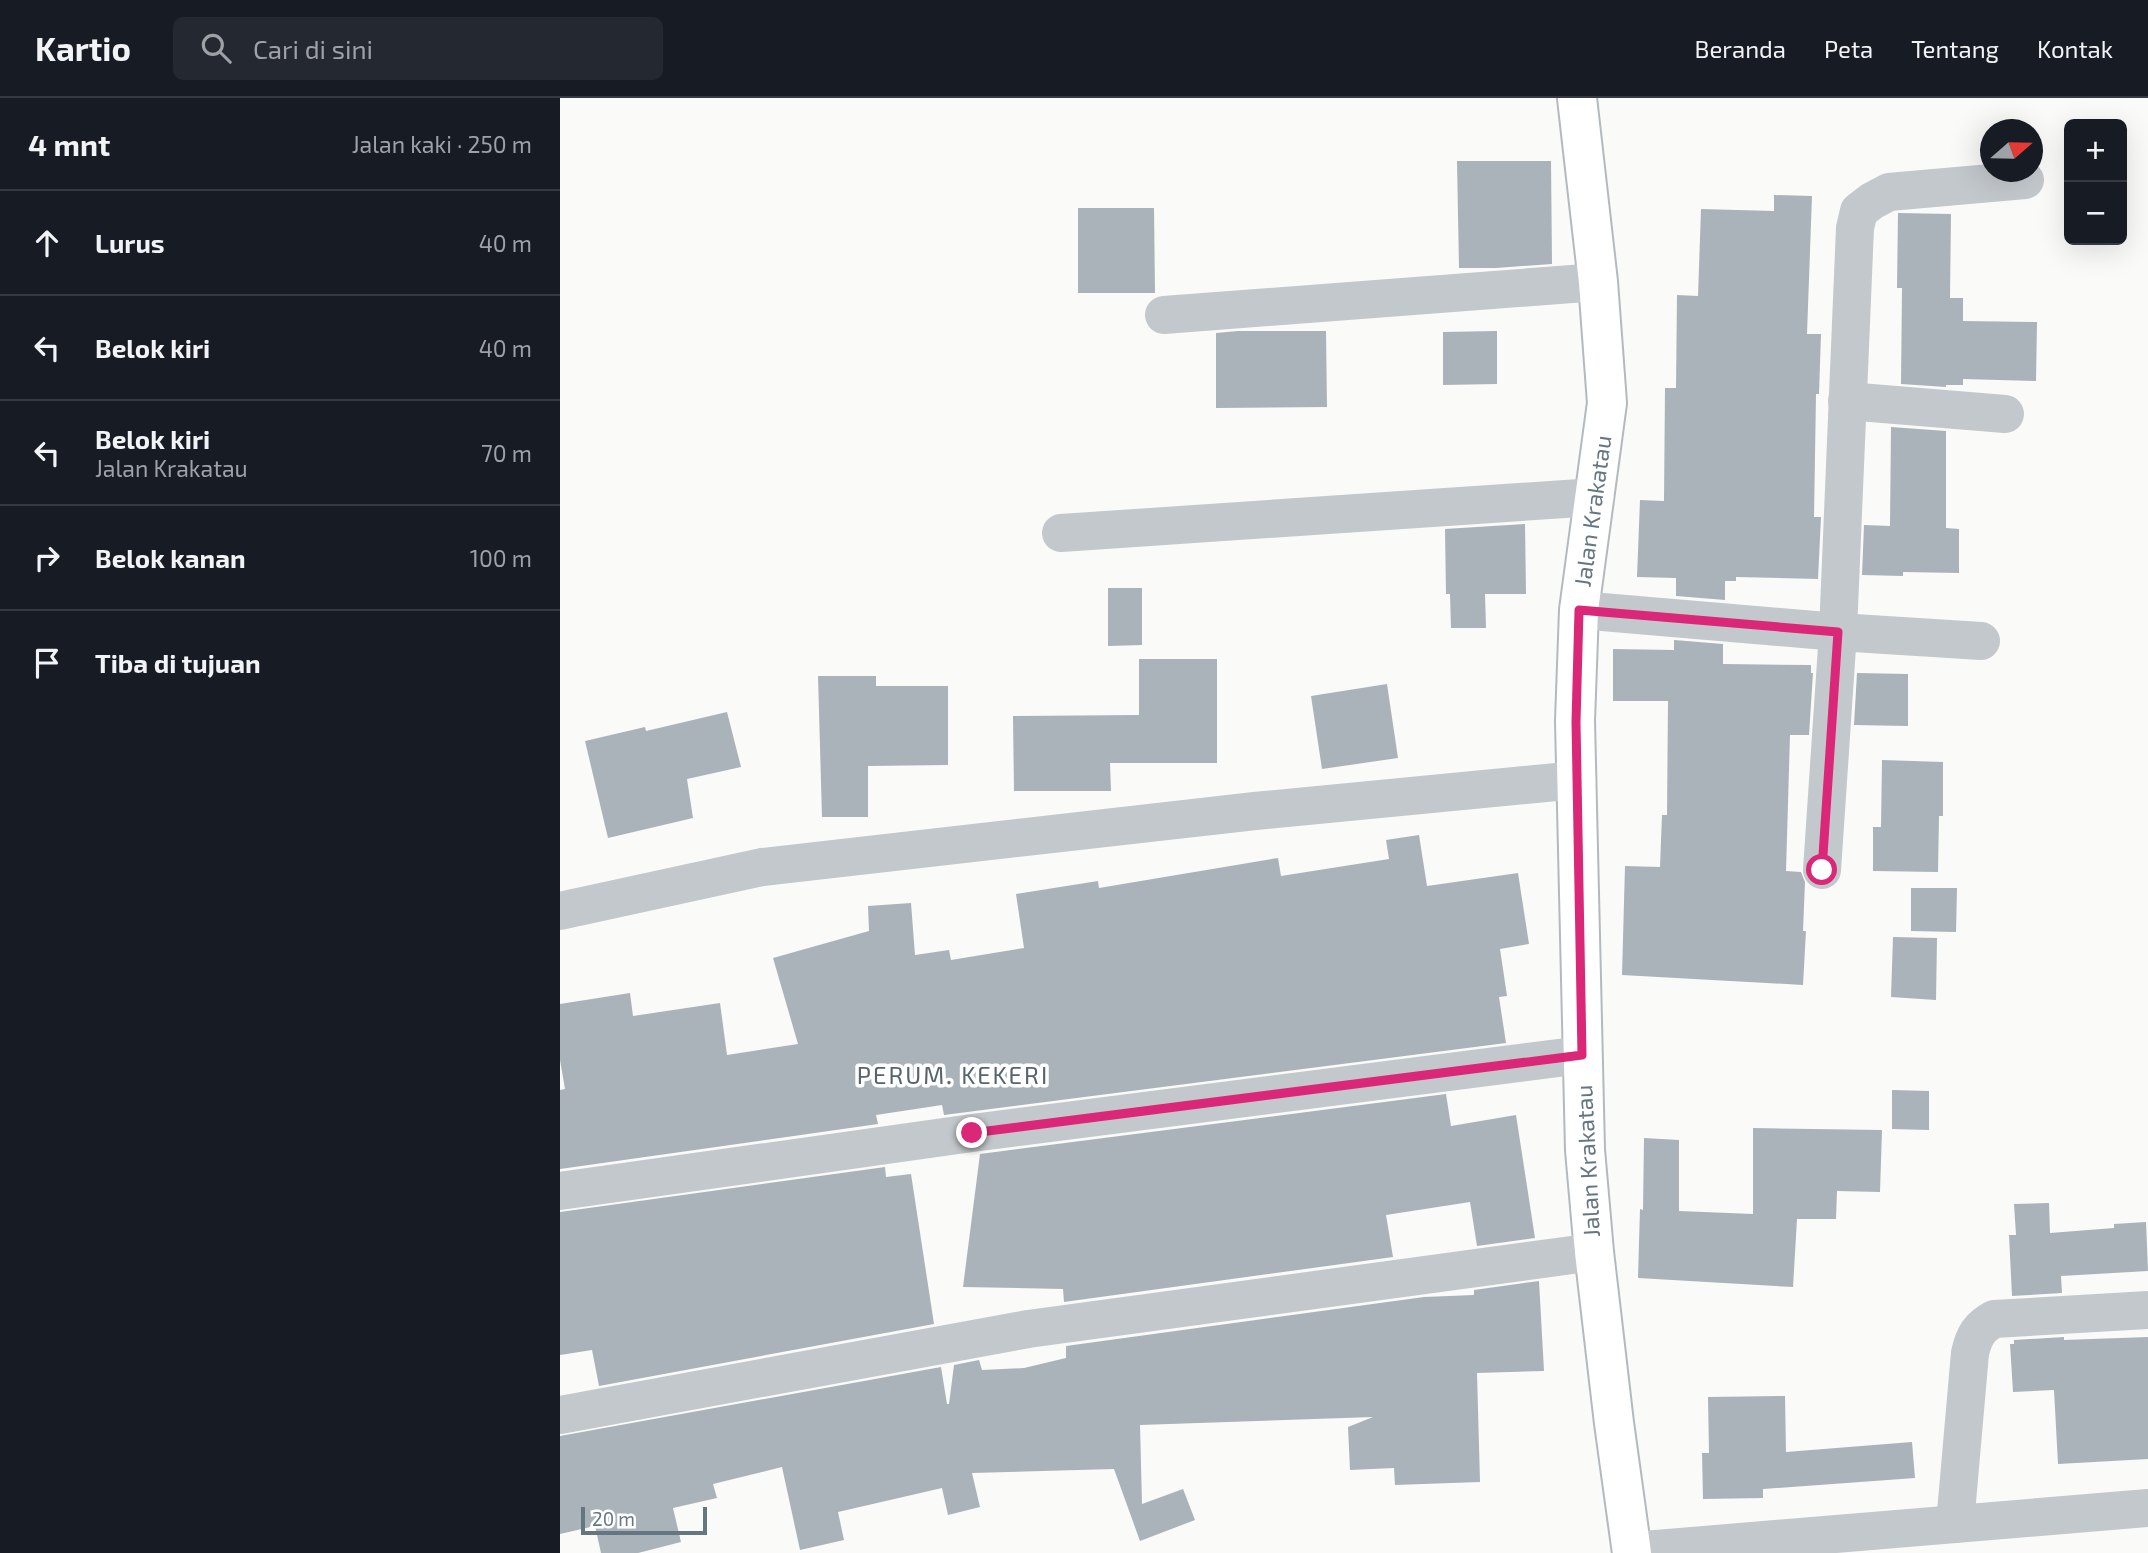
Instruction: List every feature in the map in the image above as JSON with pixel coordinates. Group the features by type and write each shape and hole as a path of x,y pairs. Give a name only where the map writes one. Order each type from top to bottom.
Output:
{"street":[{"name":"Jalan Krakatau","path":"1577,98 1598,282 1607,403 1579,610 1576,722 1585,1150 1615,1436 1632,1552"},
{"path":"1822,870 1838,632 1855,228 1859,211 1889,192 2002,182"},
{"path":"1164,314 1598,282"},
{"path":"1847,401 2005,414"},
{"path":"1061,533 1595,498"},
{"path":"1579,610 1981,641"},
{"path":"560,911 762,867 1255,811 1577,780"},
{"path":"560,1191 986,1131 1582,1055"},
{"path":"560,1415 1028,1329 1594,1251"},
{"path":"1955,1524 1970,1353 1975,1336 1984,1324 1994,1319 2148,1310"},
{"path":"1632,1552 2148,1508"}],"building":[{"path":"1457,161 1551,161 1552,264 1459,268"},
{"path":"1774,195 1812,196 1807,334 1821,334 1819,394 1816,394 1814,517 1821,517 1818,579 1736,577 1736,581 1725,581 1725,600 1676,596 1676,578 1637,577 1640,500 1664,501 1665,388 1676,388 1677,295 1698,296 1701,209 1774,211"},
{"path":"1078,208 1154,208 1155,293 1078,293"},
{"path":"1898,213 1951,214 1950,298 1963,298 1963,321 2037,322 2036,381 1963,379 1963,385 1946,387 1901,384 1902,288 1897,288"},
{"path":"1326,331 1327,407 1216,408 1216,333"},
{"path":"1497,331 1497,384 1443,385 1443,332"},
{"path":"1891,427 1946,431 1946,528 1959,529 1959,573 1903,572 1903,576 1862,575 1864,525 1890,526"},
{"path":"1525,524 1526,594 1485,594 1486,628 1451,628 1450,594 1446,594 1445,529"},
{"path":"1108,588 1142,588 1142,645 1108,646"},
{"path":"1674,640 1723,644 1723,664 1811,665 1813,673 1809,735 1790,735 1786,871 1801,872 1805,882 1803,985 1622,975 1625,866 1660,867 1662,815 1667,815 1668,701 1613,701 1613,649 1674,650"},
{"path":"1139,659 1217,659 1217,763 1110,763 1111,791 1014,791 1013,716 1139,715"},
{"path":"1857,673 1908,674 1908,726 1854,725"},
{"path":"818,676 876,676 876,686 948,686 948,765 868,766 868,817 822,817"},
{"path":"1387,684 1398,758 1322,769 1311,696"},
{"path":"727,712 741,767 687,779 693,818 608,838 585,741 645,727 646,731"},
{"path":"1882,760 1943,762 1943,816 1939,816 1938,872 1873,871 1873,827 1881,827"},
{"path":"1419,835 1427,886 1518,873 1529,944 1500,949 1507,996 1499,997 1506,1043 944,1115 942,1105 876,1115 878,1124 560,1169 560,1090 565,1089 560,1060 560,1004 630,993 633,1016 720,1003 727,1055 798,1044 773,958 869,931 868,906 911,903 915,955 949,950 951,960 1024,948 1016,894 1098,881 1099,888 1278,858 1281,876 1389,859 1386,840"},
{"path":"1911,888 1957,888 1956,932 1911,931"},
{"path":"1893,937 1937,938 1936,1000 1891,997"},
{"path":"1892,1090 1929,1091 1929,1130 1892,1129"},
{"path":"1446,1094 1451,1126 1516,1115 1535,1238 1477,1246 1470,1202 1386,1215 1393,1257 1064,1302 1063,1289 963,1287 980,1154"},
{"path":"1753,1128 1882,1130 1880,1192 1837,1191 1836,1219 1797,1219 1793,1287 1638,1278 1644,1138 1679,1140 1679,1211 1753,1214"},
{"path":"885,1167 886,1177 911,1174 934,1324 599,1386 592,1350 560,1355 560,1212"},
{"path":"2049,1203 2050,1233 2114,1228 2114,1224 2146,1222 2148,1271 2061,1276 2062,1293 2012,1296 2009,1235 2016,1235 2014,1204"},
{"path":"1539,1281 1544,1371 1477,1373 1480,1482 1395,1485 1394,1468 1350,1470 1348,1427 1373,1417 1140,1425 1142,1504 1183,1489 1195,1520 1140,1541 1114,1469 972,1473 980,1507 948,1515 942,1488 838,1512 844,1540 800,1550 782,1467 713,1484 717,1498 673,1508 681,1542 638,1553 601,1553 595,1526 560,1534 560,1436 941,1367 949,1404 954,1365 979,1360 982,1370 1024,1368 1066,1358 1066,1346 1424,1297 1474,1295 1474,1290"},
{"path":"2064,1337 2064,1340 2148,1337 2148,1459 2058,1464 2054,1390 2013,1392 2010,1344 2014,1344 2014,1340"},
{"path":"1785,1396 1786,1452 1912,1442 1915,1478 1763,1489 1763,1498 1703,1499 1702,1453 1709,1453 1708,1397"}],"district":[{"name":"PERUM. KEKERI","path":"953,1076"}],"route":[{"path":"972,1133 1582,1055 1576,722 1579,610 1838,632 1822,870"}]}
